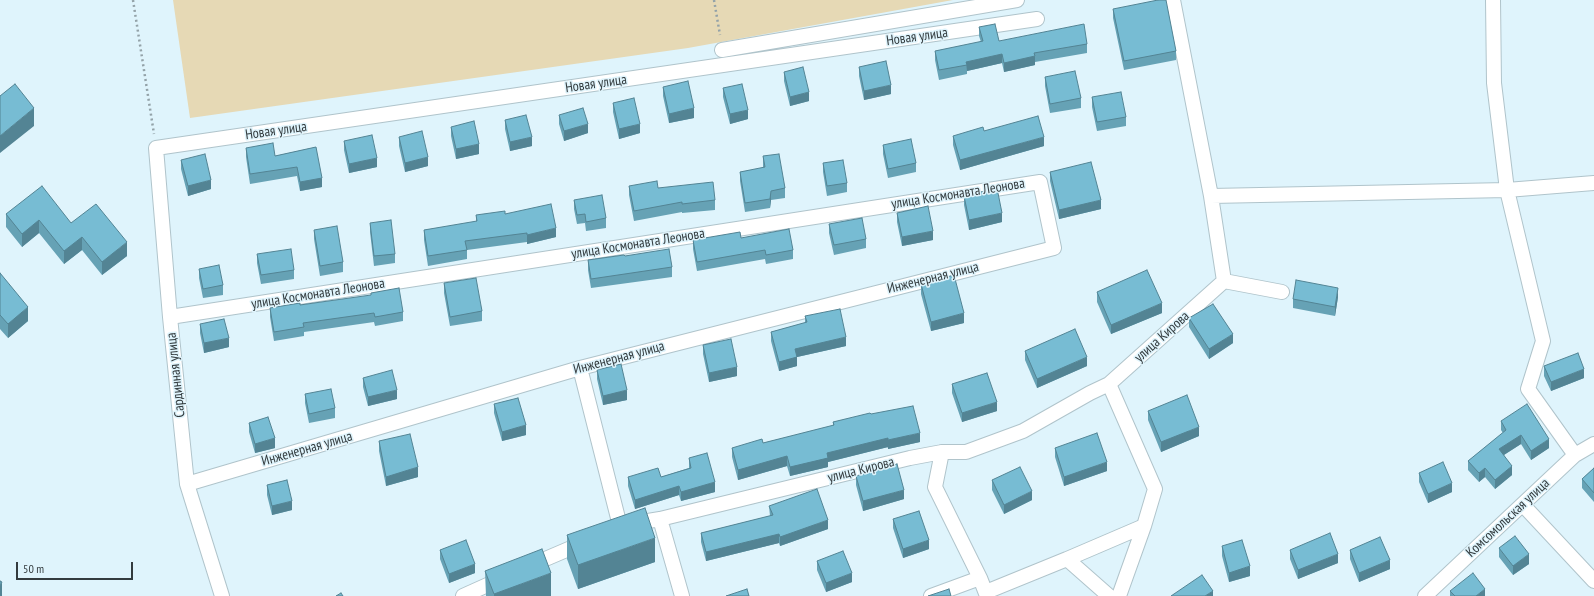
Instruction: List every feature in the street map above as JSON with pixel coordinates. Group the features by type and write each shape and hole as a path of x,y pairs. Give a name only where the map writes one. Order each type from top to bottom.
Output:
{"street":[{"path":"722,50 1017,0"},
{"path":"1173,0 1211,196 1224,281 1282,292"},
{"path":"1493,0 1494,83 1507,190 1543,341 1528,389 1575,456"},
{"name":"Новая улица","path":"156,148 1037,19"},
{"name":"Сардинная улица","path":"156,148 170,317 187,484 222,596"},
{"name":"улица Космонавта Леонова","path":"170,317 1040,182 1054,248"},
{"path":"1211,196 1507,190 1594,183"},
{"name":"Инженерная улица","path":"187,484 580,368 1054,248"},
{"name":"улица Кирова","path":"463,596 620,526 660,519 902,459 942,452 966,452 1023,432 1090,393 1109,384 1224,281"},
{"path":"580,368 620,526"},
{"path":"1109,384 1155,489 1144,526 1119,596"},
{"name":"Комсомольская улица","path":"1425,596 1575,456 1594,444"},
{"path":"942,452 935,487 980,578 986,594 1144,526"},
{"path":"1523,505 1594,581"},
{"path":"660,519 682,596"},
{"path":"1067,558 1109,596"},
{"path":"930,596 980,578"}],"path":[{"path":"133,0 156,148"},
{"path":"714,0 722,50"}],"shaded area":[{"path":"173,0 953,0 688,48 190,118"}],"building":[{"path":"1158,0 1166,0 1176,51 1124,61 1113,9"},
{"path":"995,24 999,41 1084,24 1087,44 1034,53 1035,56 1004,63 1002,54 966,62 967,65 939,70 935,51 983,41 979,27"},
{"path":"886,61 891,85 864,91 859,67"},
{"path":"803,67 809,92 790,97 784,72"},
{"path":"1075,71 1081,98 1050,104 1045,77"},
{"path":"688,81 694,108 669,114 663,87"},
{"path":"15,84 34,108 0,136 0,96"},
{"path":"742,84 748,110 730,114 723,88"},
{"path":"1121,92 1126,117 1097,122 1092,97"},
{"path":"634,98 640,124 619,129 613,103"},
{"path":"583,108 588,124 564,131 559,115"},
{"path":"526,115 532,137 510,142 505,120"},
{"path":"1038,116 1044,137 960,160 953,136 983,127 984,131"},
{"path":"474,121 479,144 456,149 451,127"},
{"path":"422,131 428,157 405,163 399,137"},
{"path":"372,135 377,158 349,164 344,141"},
{"path":"911,139 916,163 888,169 883,145"},
{"path":"273,143 275,156 316,147 322,178 300,182 297,167 250,174 246,148"},
{"path":"205,154 211,180 188,186 181,160"},
{"path":"779,154 785,188 771,191 770,199 745,203 740,172 765,167 763,156"},
{"path":"843,160 847,183 827,186 823,163"},
{"path":"1091,162 1101,200 1059,210 1050,172"},
{"path":"657,181 658,188 713,182 715,200 682,204 682,202 634,211 629,186"},
{"path":"42,186 71,223 96,204 127,242 102,262 82,237 64,251 39,220 22,234 6,214"},
{"path":"997,188 1002,213 969,220 964,196"},
{"path":"602,195 606,218 586,222 585,214 577,215 574,200"},
{"path":"551,204 556,228 527,235 527,233 465,241 467,250 428,256 424,230 477,221 476,215 505,211 505,214"},
{"path":"928,206 933,231 902,237 897,213"},
{"path":"862,218 866,239 834,245 829,224"},
{"path":"391,220 395,254 374,256 370,223"},
{"path":"337,226 343,262 320,266 314,230"},
{"path":"789,229 793,250 766,255 765,250 697,262 693,240 740,232 741,238"},
{"path":"291,249 294,270 261,275 257,254"},
{"path":"669,249 672,267 591,279 588,260"},
{"path":"219,265 223,285 203,289 199,269"},
{"path":"1147,270 1162,303 1111,325 1097,292"},
{"path":"0,273 28,307 8,324 0,315"},
{"path":"954,275 964,313 931,322 921,284"},
{"path":"476,278 482,311 450,317 444,283"},
{"path":"1296,280 1338,288 1335,307 1293,299"},
{"path":"399,288 403,312 375,317 374,313 303,323 304,327 274,332 270,308 371,295 371,293"},
{"path":"1213,304 1233,334 1209,349 1189,318"},
{"path":"840,309 846,337 795,349 797,357 779,362 771,332 807,322 805,316"},
{"path":"224,319 229,338 204,343 200,324"},
{"path":"1075,329 1087,357 1037,379 1025,351"},
{"path":"731,339 737,367 709,373 703,345"},
{"path":"1578,353 1584,369 1551,382 1544,366"},
{"path":"621,364 627,390 603,396 597,370"},
{"path":"392,370 397,390 368,397 363,378"},
{"path":"987,373 997,402 962,413 952,384"},
{"path":"331,389 335,408 309,414 305,394"},
{"path":"1187,395 1199,427 1161,442 1148,411"},
{"path":"518,398 526,425 502,432 494,404"},
{"path":"1527,404 1549,439 1531,451 1521,435 1499,449 1512,466 1495,480 1485,468 1479,473 1468,461 1506,430 1501,421"},
{"path":"913,406 920,433 888,440 888,438 827,453 828,458 790,467 787,456 738,470 732,448 762,439 763,443 834,425 833,422 870,413"},
{"path":"268,417 275,438 255,444 249,423"},
{"path":"1097,433 1107,462 1064,477 1055,448"},
{"path":"410,434 418,467 386,477 379,441"},
{"path":"707,453 715,482 681,492 679,486 635,500 628,477 658,468 661,477 691,468 689,458"},
{"path":"1443,462 1452,483 1428,494 1419,473"},
{"path":"897,464 904,490 863,501 856,476"},
{"path":"1020,467 1032,491 1004,505 992,480"},
{"path":"1594,468 1594,493 1582,479"},
{"path":"287,480 292,501 272,506 267,485"},
{"path":"817,489 828,520 780,537 779,534 706,552 701,533 773,515 769,506"},
{"path":"645,508 655,538 578,565 567,535"},
{"path":"919,511 929,540 903,549 893,519"},
{"path":"1330,533 1338,554 1298,570 1290,550"},
{"path":"1515,536 1529,554 1513,566 1499,548"},
{"path":"1380,537 1390,560 1359,573 1350,550"},
{"path":"466,540 475,564 449,574 440,550"},
{"path":"1242,540 1250,566 1229,573 1222,546"},
{"path":"542,549 551,573 494,594 485,571"},
{"path":"843,551 852,573 826,583 817,561"},
{"path":"1473,573 1485,589 1476,596 1455,596 1450,591"},
{"path":"1202,575 1213,591 1205,596 1171,596"},
{"path":"747,589 749,596 726,596"},
{"path":"949,589 951,596 928,596"},
{"path":"341,593 343,596 336,596"}]}
